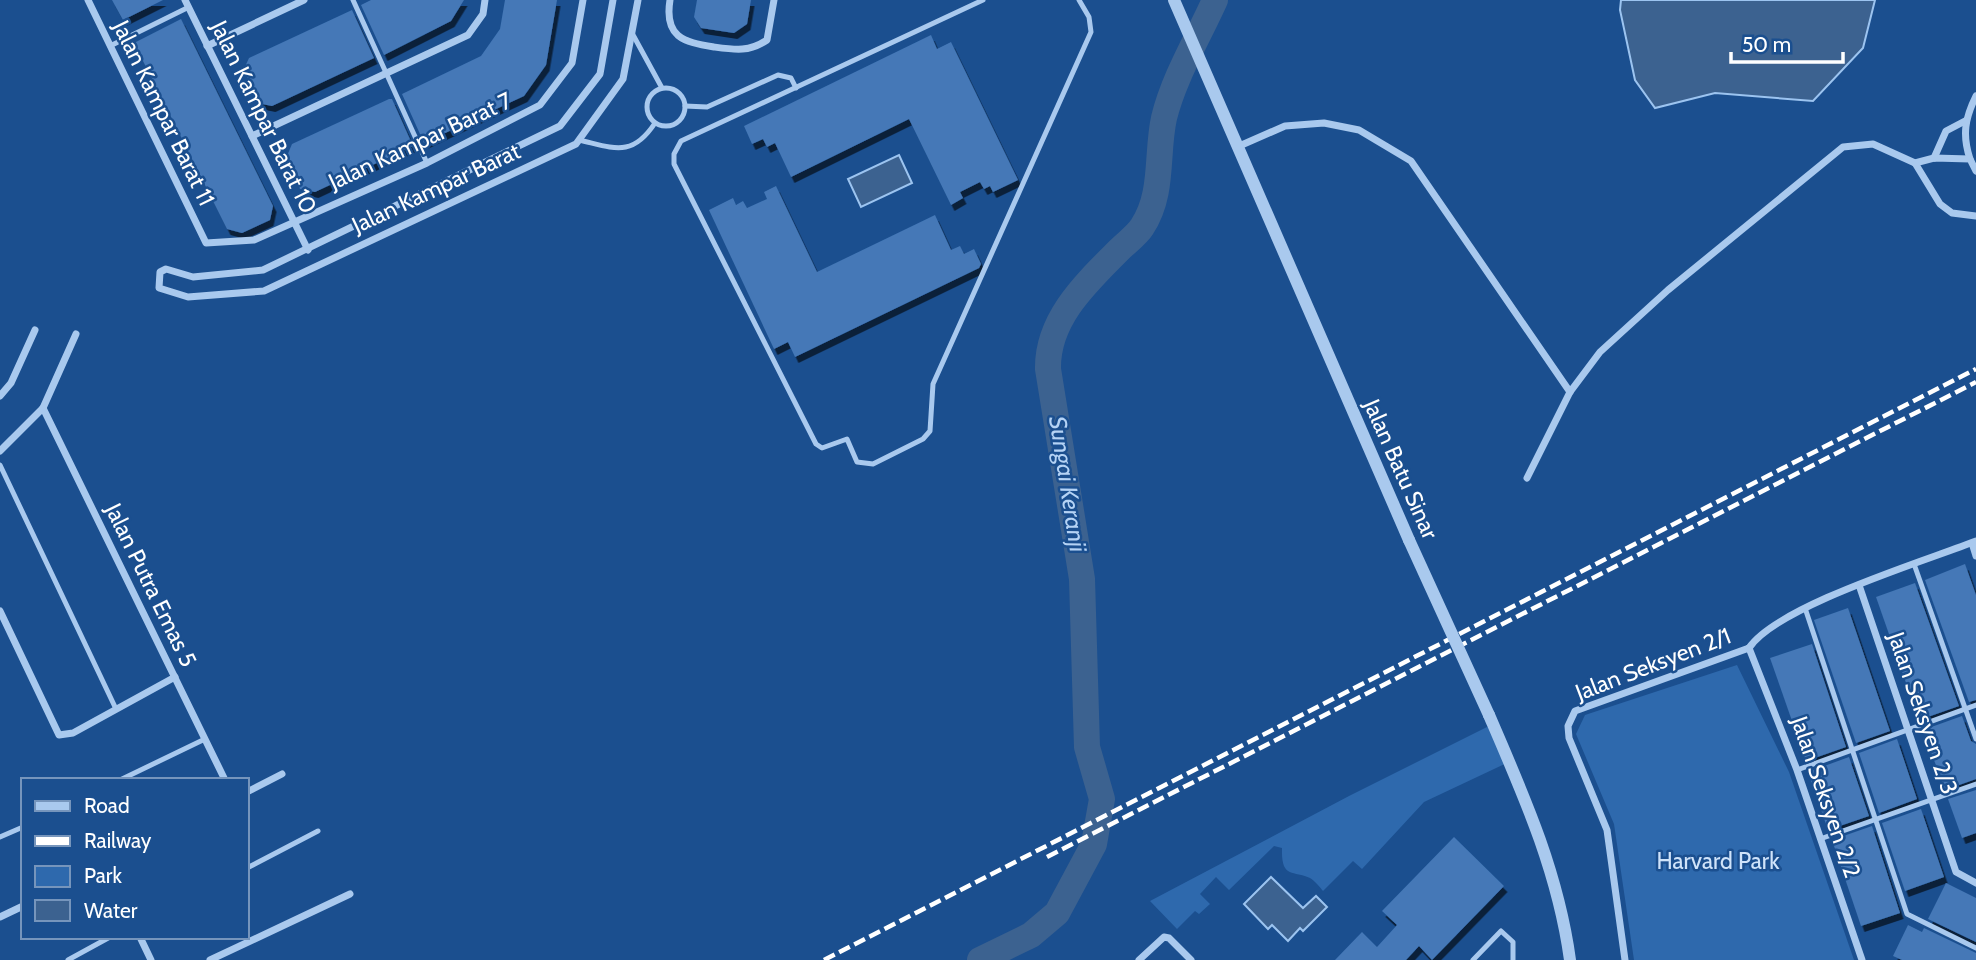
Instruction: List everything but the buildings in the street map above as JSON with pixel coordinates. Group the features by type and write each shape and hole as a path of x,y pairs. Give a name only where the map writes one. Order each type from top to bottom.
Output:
{"street":[{"name":"Jalan Kampar Barat 11","path":"88,0 206,243"},
{"path":"207,46 304,0"},
{"path":"252,136 468,35 482,15 485,0"},
{"name":"Jalan Kampar Barat 7","path":"206,243 254,240 427,163 540,105 572,63 583,0"},
{"name":"Jalan Kampar Barat","path":"613,0 600,74 560,126 263,270 193,277 162,270 159,288 188,297 264,291 576,144 623,79 638,0"},
{"path":"670,0 667,16 674,32 685,42 741,51 754,49 767,40 774,0"},
{"name":"Jalan Batu Sinar","path":"1174,0 1409,540 1516,773 1551,868 1570,960"},
{"name":"Jalan Kampar Barat 10","path":"187,4 308,250"},
{"path":"1976,96 1965,121 1964,138 1976,171"},
{"path":"1934,158 1946,131 1965,121"},
{"path":"1236,147 1285,126 1324,123 1359,130 1411,160 1570,392"},
{"path":"1527,478 1570,392 1600,352 1668,290 1843,147 1872,144 1915,163 1940,204 1952,213 1976,216"},
{"path":"1915,163 1934,158 1970,159"},
{"path":"374,218 382,235"},
{"path":"0,396 11,383 35,330"},
{"path":"0,451 43,408 76,334"},
{"name":"Jalan Putra Emas 5","path":"43,408 224,778"},
{"path":"1974,542 1976,556"},
{"name":"Jalan Seksyen 2/1","path":"1625,960 1607,830 1569,738 1568,726 1576,711 1749,648 1755,639 1805,608 1974,542"},
{"name":"Jalan Seksyen 2/3","path":"1859,585 1956,872 1976,883"},
{"path":"0,611 58,735 73,733 175,677"},
{"name":"Jalan Seksyen 2/2","path":"1749,648 1797,770 1862,960"},
{"path":"248,791 282,774"},
{"path":"210,960 350,894"},
{"path":"0,906 2,916 21,907"},
{"path":"1139,960 1164,937 1169,938 1191,960"},
{"path":"141,939 151,960"}],"lane":[{"path":"354,0 427,163"},
{"path":"983,0 681,141 674,154 674,164 816,444 822,448 830,448 847,439 857,462 873,464 923,439 930,430 933,384 1091,32 1089,17 1079,0"},
{"path":"110,46 187,4"},
{"path":"632,33 662,88"},
{"path":"685,106 707,107 778,75 791,78 796,88"},
{"path":"662,88 675,90 685,106 682,117 673,125 655,123 648,114 648,101 662,88"},
{"path":"578,139 626,148 645,138 655,123"},
{"path":"0,466 116,709"},
{"path":"1914,564 1976,739"},
{"path":"1805,608 1907,914 1976,948"},
{"path":"1797,770 1976,705"},
{"path":"124,778 205,739"},
{"path":"1821,839 1976,784"},
{"path":"0,837 21,828"},
{"path":"248,867 318,831"},
{"path":"1473,960 1501,931 1513,942 1513,960"},
{"path":"68,960 106,939"}],"green space":[{"name":"Harvard Park","path":"1737,665 1789,772 1854,960 1634,960 1614,824 1576,734 1585,715"},
{"path":"1493,724 1511,761 1424,802 1362,869 1353,861 1323,891 1310,878 1289,872 1284,865 1282,848 1274,846 1229,890 1216,877 1200,894 1210,904 1199,914 1195,911 1177,929 1150,901 1349,796"}],"water":[{"path":"1621,0 1875,0 1863,48 1813,101 1715,93 1655,108 1635,80 1620,10"},
{"path":"899,155 912,183 861,207 848,179"},
{"path":"1271,877 1303,908 1316,896 1327,907 1303,931 1300,928 1288,941 1272,925 1268,929 1244,904"}],"waterway":[{"name":"Sungai Keranji","path":"980,960 1031,935 1057,913 1094,844 1102,799 1087,747 1082,579 1048,369 1049,351 1061,318 1071,303 1094,275 1137,233 1149,214 1157,188 1162,132 1168,103 1215,0"}],"railway":[{"path":"824,960 1976,369"},
{"path":"1047,857 1976,382"}]}
